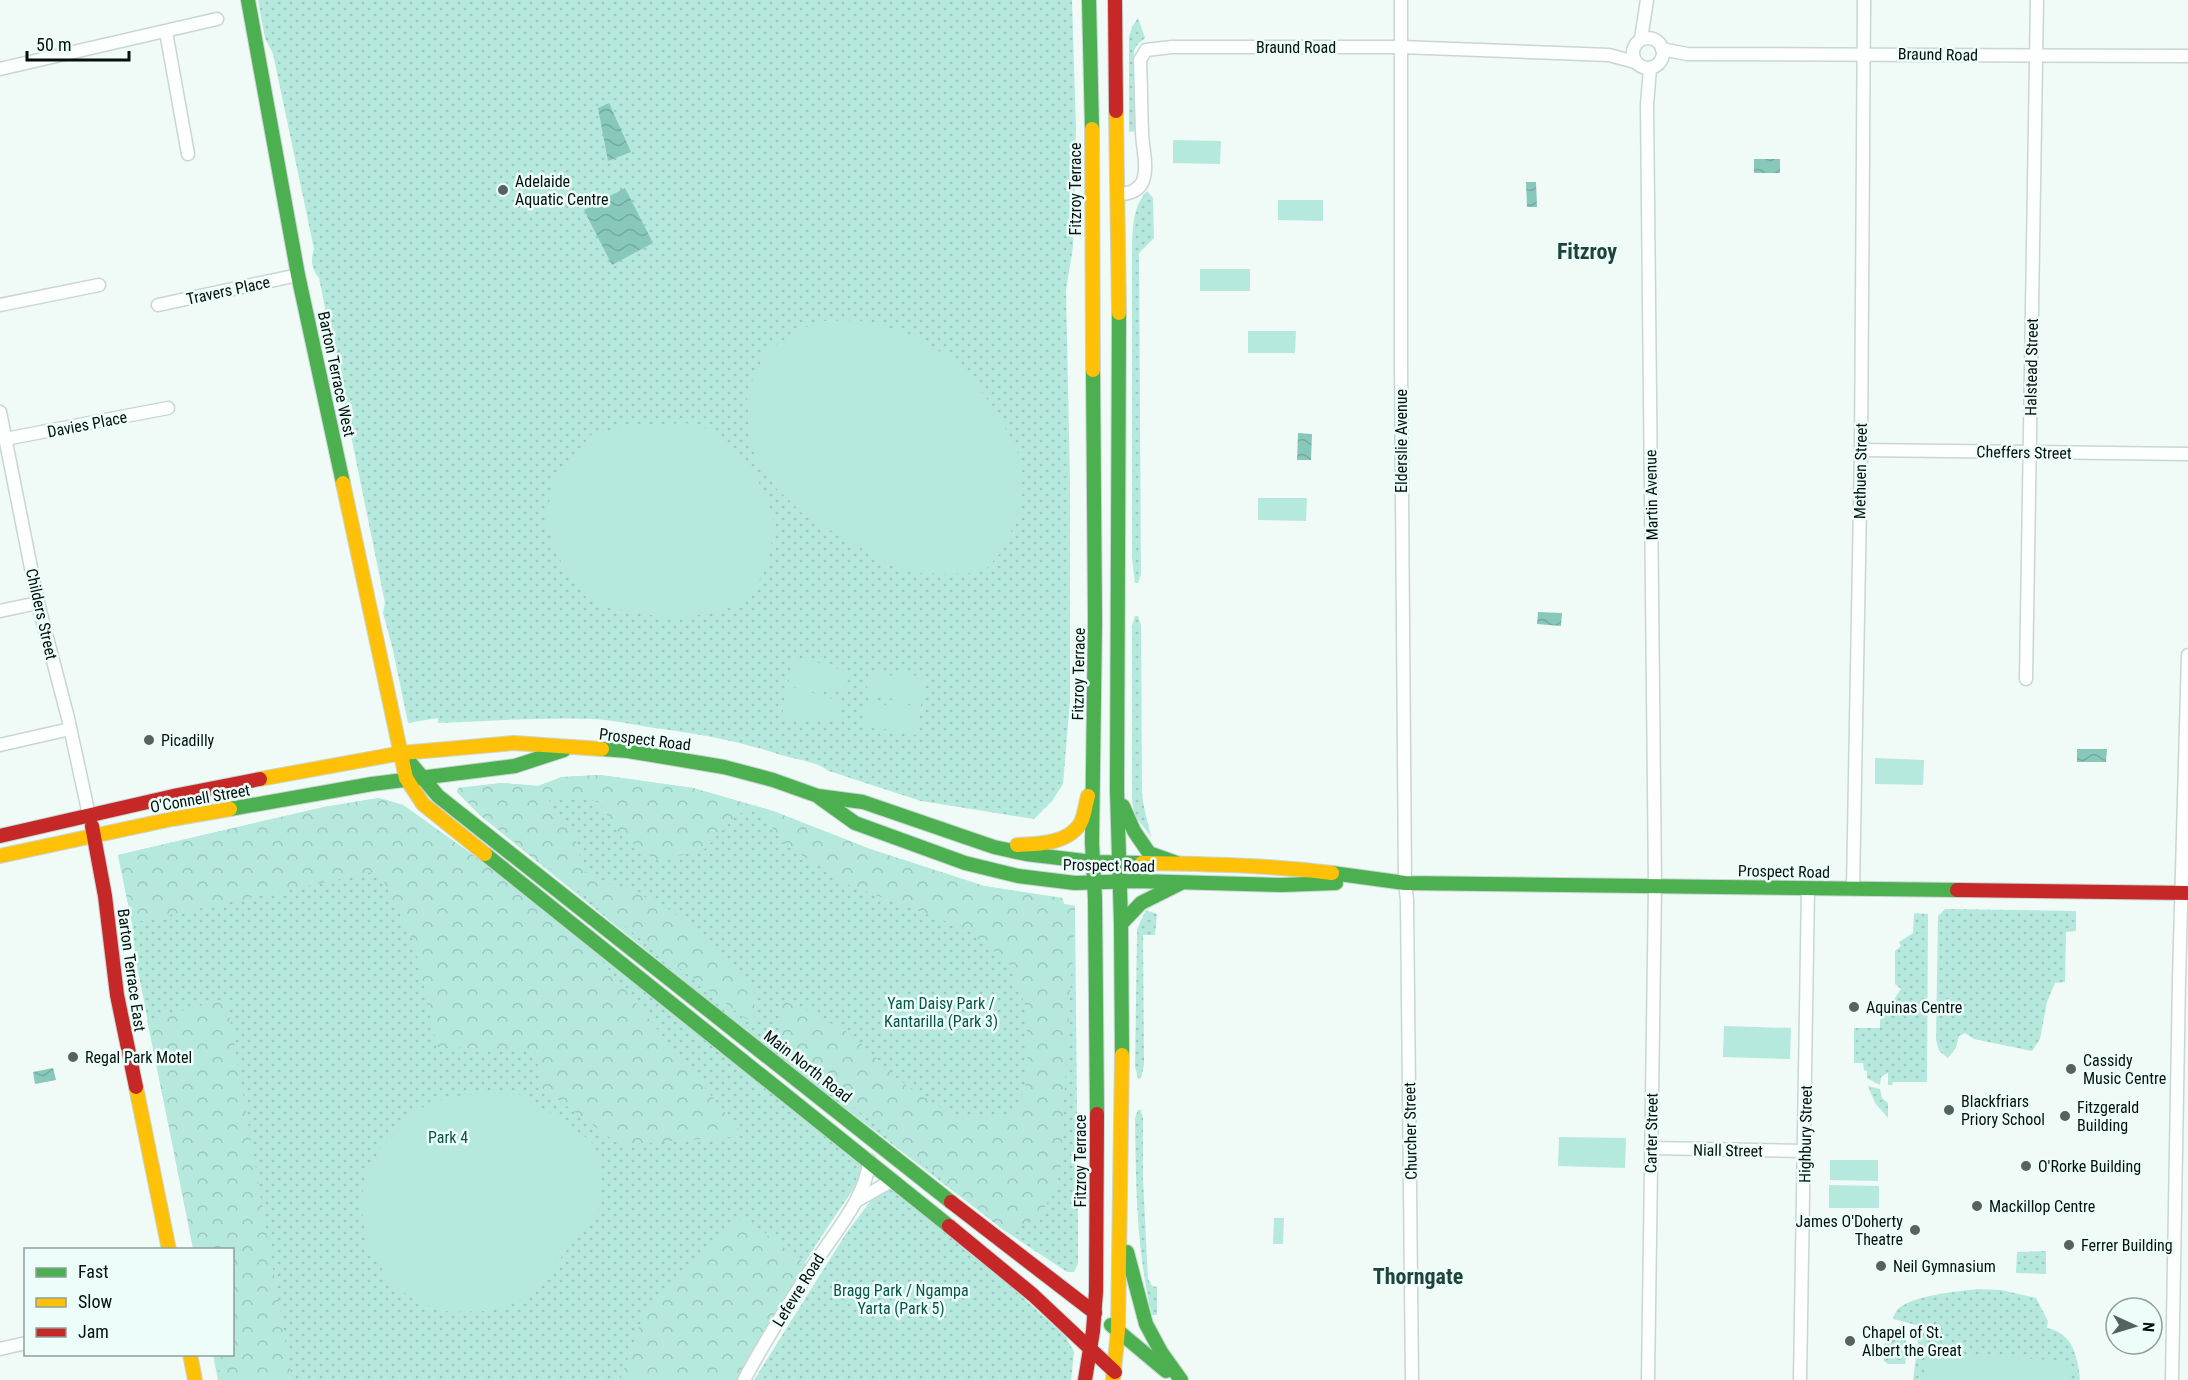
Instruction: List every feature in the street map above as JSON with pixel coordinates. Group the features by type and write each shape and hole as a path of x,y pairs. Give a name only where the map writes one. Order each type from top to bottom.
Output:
{"main road":[{"name":"Barton Terrace West","path":"248,0 298,275 406,778"},
{"name":"Fitzroy Terrace","path":"1085,1380 1095,1313 1097,1094 1093,862 1095,621 1089,0"},
{"path":"1092,128 1103,81 1102,20 1116,4"},
{"path":"1116,4 1119,333 1117,790 1122,1094 1117,1377"},
{"path":"1092,291 1105,255 1106,207 1111,198 1118,194"},
{"path":"1093,483 1101,482 1108,476 1108,376 1119,333"},
{"path":"1095,621 1119,597"},
{"name":"Prospect Road","path":"402,753 514,743 628,751 700,762 754,775 818,796 863,802 994,847 1026,854 1093,862 1286,867 1405,883 2185,893"},
{"name":"Prospect Road","path":"422,776 515,766 571,748"},
{"name":"Main North Road","path":"402,753 438,796 1014,1252 1118,1330 1178,1380"},
{"name":"O'Connell Street","path":"0,836 178,795 402,753"},
{"name":"O'Connell Street","path":"0,856 172,819 422,776"},
{"path":"406,778 423,804 869,1160 1033,1295 1091,1349 1117,1377"},
{"path":"994,847 1039,844 1058,840 1070,834 1080,823 1093,783"},
{"path":"1117,790 1142,845 1149,853 1177,864"},
{"name":"Prospect Road","path":"818,796 855,823 964,863 1018,876 1075,883 1282,885 1380,881"},
{"name":"Barton Terrace East","path":"89,815 105,896 117,995 169,1248"},
{"path":"1121,924 1141,903 1181,883"},
{"path":"1097,1094 1122,1094"},
{"path":"1119,1218 1146,1324 1178,1380"},
{"path":"190,1356 195,1380"}],"street":[{"name":"Elderslie Avenue","path":"1401,0 1405,883"},
{"name":"Methuen Street","path":"1853,889 1861,450 1864,0"},
{"name":"Halstead Street","path":"2026,679 2037,0"},
{"path":"1647,2 1659,44 1646,65 1632,54 1638,42 1647,2"},
{"path":"0,69 217,19"},
{"path":"166,32 188,154"},
{"name":"Braund Road","path":"1609,55 1650,38 1659,44 1687,54"},
{"name":"Braund Road","path":"1118,194 1129,194 1139,188 1143,181 1145,169 1140,60 1146,50 1172,47 1401,48 1609,55 1646,65 1687,54 2188,56"},
{"name":"Martin Avenue","path":"1646,65 1655,886"},
{"name":"Travers Place","path":"158,305 298,275"},
{"path":"0,305 99,285"},
{"name":"Davies Place","path":"5,439 168,408"},
{"name":"Childers Street","path":"0,412 38,603 89,815"},
{"name":"Cheffers Street","path":"1861,450 2188,454"},
{"path":"0,611 38,603"},
{"path":"2172,1380 2185,893 2188,655"},
{"path":"0,745 70,729"},
{"name":"Churcher Street","path":"1405,883 1412,1380"},
{"name":"Carter Street","path":"1648,1380 1655,886"},
{"name":"Highbury Street","path":"1800,1380 1808,888"},
{"name":"Niall Street","path":"1651,1148 1805,1151"},
{"name":"Lefevre Road","path":"744,1380 856,1201 868,1173 869,1160"},
{"name":"Lefevre Road","path":"856,1201 893,1180"},
{"path":"0,1349 24,1343"}],"green space":[{"path":"258,0 1072,0 1076,129 1073,247 1066,290 1070,482 1070,701 1063,784 1052,801 1034,819 921,801 829,771 811,762 746,745 697,734 615,721 555,718 438,723 438,718 408,723 383,613 385,603 319,278 312,265 314,249 273,54 265,38"},
{"path":"1138,18 1145,38 1134,51 1136,131 1129,132 1129,37"},
{"path":"1173,140 1221,141 1220,164 1173,163"},
{"path":"1147,191 1153,198 1154,238 1139,253 1141,574 1138,583 1135,583 1132,559 1132,246 1136,210"},
{"path":"1278,200 1323,200 1323,221 1278,220"},
{"path":"1200,269 1250,269 1250,291 1200,291"},
{"path":"856,320 890,328 921,340 955,361 993,406 1008,433 1022,462 1021,507 1004,549 987,568 970,573 919,573 890,565 803,514 776,488 757,460 749,439 747,393 764,355 803,328 824,321"},
{"path":"1248,331 1296,331 1295,353 1248,353"},
{"path":"696,423 721,437 753,473 769,500 774,530 767,566 749,599 716,613 669,618 617,609 589,601 564,569 545,522 553,482 591,435 634,425"},
{"path":"1258,498 1307,498 1306,521 1258,520"},
{"path":"1135,616 1138,616 1141,625 1142,792 1151,837 1134,814 1132,800 1132,626"},
{"path":"792,659 847,670 844,692 788,687"},
{"path":"869,673 897,676 897,673 925,677 921,706 866,695"},
{"path":"786,689 842,700 839,722 782,717"},
{"path":"865,703 892,706 893,703 921,707 917,735 862,725"},
{"path":"1875,758 1924,760 1923,785 1875,784"},
{"name":"Yam Daisy Park / Kantarilla (Park 3)","path":"600,775 693,788 773,811 870,849 984,886 1062,898 1064,904 1075,906 1078,1264 1074,1272 1067,1272 1005,1231 758,1041 482,817 457,792 458,788 502,783 538,786 562,777"},
{"path":"600,775 693,788 755,806 736,816 705,849 660,861 621,836 598,801 548,796 553,812 575,837 584,872 611,885 635,892 672,911 754,991 754,1025 482,817 457,792 458,788 502,783 538,786 562,777"},
{"name":"Park 4","path":"379,798 403,805 575,928 865,1164 866,1172 798,1274 737,1380 218,1380 213,1356 234,1356 234,1248 193,1248 136,961 132,923 118,855 324,807"},
{"path":"379,798 403,805 575,928 744,1136 620,1145 542,1088 535,1050 437,1047 414,942 378,871 132,923 118,855 324,807"},
{"path":"757,806 870,849 984,886 1062,898 1064,904 1075,906 1060,1175 1051,1197 1041,1211 1028,1221 1006,1231 780,1047 781,1001 803,1008 851,1034 899,1080 957,1118 1014,1118 1028,1078 1026,1007 1009,964 966,929 849,885 784,844"},
{"path":"1945,909 2076,911 2076,931 2066,932 2065,982 2055,983 2047,1002 2040,1039 2032,1051 1974,1039 1965,1033 1959,1036 1956,1048 1948,1058 1939,1051 1936,1040 1938,916"},
{"path":"1146,910 1157,914 1155,935 1143,935 1144,1065 1141,1078 1138,1079 1135,1066 1137,929"},
{"path":"1914,913 1928,914 1927,1082 1893,1082 1892,1085 1888,1085 1888,1073 1881,1077 1880,1085 1867,1078 1867,1071 1864,1070 1863,1063 1854,1063 1854,1028 1880,1028 1880,1020 1901,989 1895,984 1895,951 1901,946 1899,942 1913,933"},
{"path":"226,999 292,1380 221,1380 216,1356 234,1356 234,1248 194,1248 147,1020"},
{"path":"1724,1026 1791,1028 1790,1059 1723,1057"},
{"path":"1868,1086 1880,1089 1882,1098 1888,1103 1888,1118 1875,1103"},
{"path":"480,1093 519,1094 591,1141 603,1171 598,1212 532,1293 508,1306 484,1311 450,1312 420,1303 392,1285 367,1245 361,1203 365,1177 380,1149 419,1109 449,1097"},
{"path":"1138,1110 1141,1110 1143,1119 1143,1179 1148,1279 1152,1286 1157,1287 1157,1315 1152,1315 1140,1242 1135,1118"},
{"path":"1559,1137 1626,1138 1625,1168 1558,1166"},
{"path":"1830,1160 1878,1160 1878,1181 1830,1180"},
{"path":"1829,1185 1879,1186 1879,1208 1829,1208"},
{"name":"Bragg Park / Ngampa Yarta (Park 5)","path":"890,1190 897,1191 1006,1282 1066,1337 1074,1352 1071,1380 754,1380 847,1232 872,1199"},
{"path":"744,1217 806,1264 737,1380 620,1380 648,1303"},
{"path":"1274,1218 1284,1218 1283,1244 1273,1244"},
{"path":"2046,1251 2046,1274 2016,1273 2017,1252"},
{"path":"1978,1289 2001,1290 2036,1298 2048,1321 2047,1328 2063,1335 2072,1347 2078,1363 2080,1380 1913,1380 1920,1326 1893,1319 1897,1310 1903,1305 1923,1298"},
{"path":"1895,1335 1905,1339 1905,1364 1888,1364 1884,1361 1884,1345 1888,1337"},
{"path":"1928,1353 2069,1361 2068,1380 1927,1380"}],"water":[{"path":"609,103 631,152 608,161 598,108"},
{"path":"1754,159 1780,159 1780,173 1754,173"},
{"path":"1526,182 1536,182 1537,207 1527,207"},
{"path":"625,188 653,243 612,265 584,210"},
{"path":"1298,433 1312,434 1311,460 1297,460"},
{"path":"1538,612 1562,613 1561,626 1537,624"},
{"path":"2077,749 2107,749 2106,762 2077,762"},
{"path":"53,1068 56,1080 35,1084 33,1072"}],"traffic: fast":[{"path":"248,0 298,275 343,483"},
{"path":"1089,0 1092,129"},
{"path":"1119,313 1117,790 1122,1055"},
{"path":"1093,370 1095,621 1092,843 1095,899 1097,1114"},
{"path":"602,749 628,751 724,767 773,780 818,796 863,802 994,847 1026,854 1093,862 1142,863"},
{"path":"230,809 372,784 515,766 564,750"},
{"path":"402,753 438,796 951,1202"},
{"path":"820,798 855,823 965,863 1018,876 1075,883 1136,881 1282,885 1336,883"},
{"path":"1123,806 1134,831 1149,853 1177,863"},
{"path":"485,854 949,1226"},
{"path":"1332,873 1405,883 1957,890"},
{"path":"1121,924 1141,903 1179,884"},
{"path":"1127,1252 1146,1324 1161,1352 1181,1380"},
{"path":"1111,1325 1166,1371"}],"traffic: slow":[{"path":"1116,111 1119,313"},
{"path":"1092,129 1093,370"},
{"path":"343,483 406,778 423,804 485,854"},
{"path":"260,779 402,753 514,743 602,749"},
{"path":"1017,845 1052,842 1068,836 1082,821 1088,796"},
{"path":"0,856 172,819 230,809"},
{"path":"1142,863 1214,864 1332,873"},
{"path":"1113,1380 1118,1330 1122,1055"},
{"path":"136,1087 169,1248"},
{"path":"190,1356 195,1380"}],"traffic: jam":[{"path":"1115,0 1116,111"},
{"path":"0,836 178,795 260,779"},
{"path":"92,826 105,896 117,995 136,1087"},
{"path":"1957,890 2188,893"},
{"path":"1085,1380 1093,1331 1096,1292 1097,1114"},
{"path":"951,1202 1095,1313"},
{"path":"949,1226 1033,1295 1115,1372"}],"place":[{"name":"Adelaide Aquatic Centre","path":"503,190"},
{"name":"Picadilly","path":"149,740"},
{"name":"Aquinas Centre","path":"1854,1007"},
{"name":"Regal Park Motel","path":"73,1057"},
{"name":"Cassidy Music Centre","path":"2071,1069"},
{"name":"Blackfriars Priory School","path":"1949,1110"},
{"name":"Fitzgerald Building","path":"2065,1116"},
{"name":"O'Rorke Building","path":"2026,1166"},
{"name":"Mackillop Centre","path":"1977,1206"},
{"name":"James O'Doherty Theatre","path":"1915,1230"},
{"name":"Ferrer Building","path":"2069,1245"},
{"name":"Neil Gymnasium","path":"1881,1266"},
{"name":"Chapel of St. Albert the Great","path":"1850,1341"}],"district":[{"name":"Fitzroy","path":"1587,251"},
{"name":"Thorngate","path":"1418,1276"}]}
